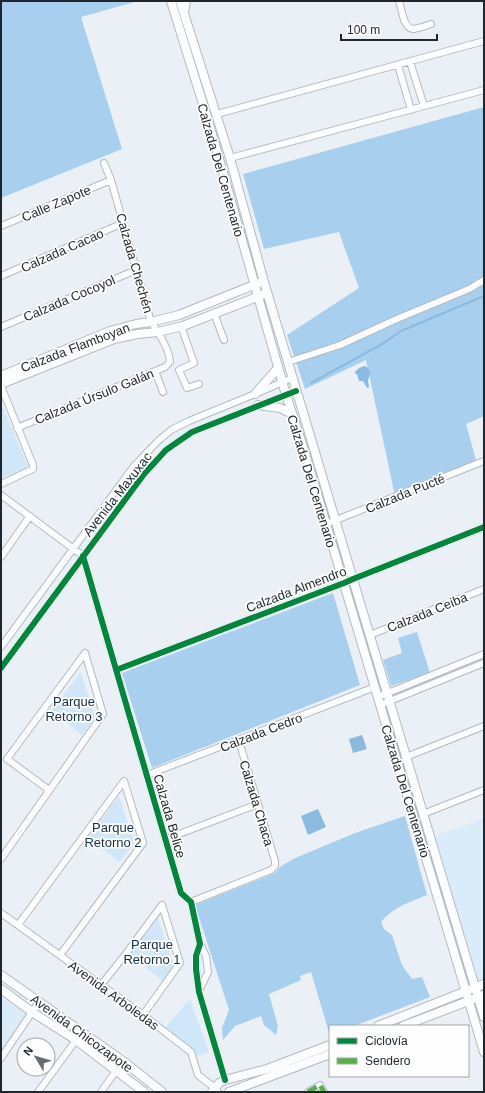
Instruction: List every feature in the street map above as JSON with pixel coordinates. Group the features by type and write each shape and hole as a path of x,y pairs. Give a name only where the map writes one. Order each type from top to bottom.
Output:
{"main road":[{"name":"Calzada Del Centenario","path":"171,1 208,120 282,382 344,583 484,1052"},
{"name":"Calzada Del Centenario","path":"180,1 217,114 267,294 475,988 481,996 484,1017"},
{"name":"Calzada Flamboyan","path":"1,376 110,331 179,315 264,282"},
{"name":"Calzada Flamboyan","path":"1,385 114,339 137,334 158,332 181,326 267,294"},
{"path":"255,394 278,368"},
{"path":"258,405 280,408 292,414"},
{"name":"Avenida Chicozapote","path":"1,975 123,1061 162,1092"},
{"path":"381,1025 484,984"},
{"name":"Avenida Chicozapote","path":"1,988 32,1012 76,1040 144,1092"},
{"path":"406,1025 481,996"},
{"path":"218,1087 329,1045"},
{"path":"229,1092 329,1054"}],"street":[{"path":"185,16 187,1"},
{"path":"400,1 405,22 408,27 413,29 431,24"},
{"path":"217,114 484,41"},
{"path":"410,62 424,106"},
{"path":"398,65 411,110"},
{"path":"230,158 484,90"},
{"name":"Calzada Chechén","path":"104,163 111,180 151,322 158,332 169,356 170,362"},
{"name":"Calle Zapote","path":"1,226 111,180"},
{"name":"Calzada Cacao","path":"1,276 123,223"},
{"name":"Calzada Cocoyol","path":"1,326 136,270"},
{"path":"288,362 340,345 399,318 469,289 484,280"},
{"path":"214,314 224,340"},
{"path":"181,326 194,363 179,370 187,388 199,384"},
{"name":"Calzada Úrsulo Galán","path":"17,428 166,367 170,362"},
{"path":"155,371 163,392"},
{"name":"Avenida Maxuxac","path":"1,647 134,466 158,441 171,430 189,420 292,378"},
{"path":"1,385 33,465 33,469 1,484"},
{"name":"Avenida Maxuxac","path":"1,668 154,461 166,450 192,432 296,391"},
{"path":"208,412 213,424"},
{"name":"Calzada Pucté","path":"326,524 484,461"},
{"path":"1,495 83,556"},
{"path":"1,557 30,516"},
{"name":"Calzada Almendro","path":"116,670 344,583 484,526"},
{"name":"Calzada Belice","path":"83,556 181,893 191,902 200,944 196,956 199,992 218,1087"},
{"name":"Calzada Ceiba","path":"370,635 484,589"},
{"path":"1,859 103,714 85,653 7,759 49,790"},
{"path":"380,705 388,697 484,654"},
{"path":"378,697 388,697 484,663"},
{"name":"Calzada Cedro","path":"147,775 239,741 375,687"},
{"path":"406,757 484,726"},
{"name":"Calzada Chaca","path":"191,902 271,870 275,866 275,861 239,741"},
{"path":"18,925 124,781 143,842 60,955"},
{"path":"423,814 484,790"},
{"path":"166,839 258,804"},
{"path":"101,985 162,905 180,963 143,1015"},
{"name":"Avenida Arboledas","path":"1,913 143,1015 191,1052 198,1075 218,1087"},
{"path":"199,992 208,972 206,956 200,944"},
{"path":"1,1058 39,1002"},
{"path":"38,1092 76,1040"},
{"path":"101,1092 123,1061"},
{"path":"308,1092 320,1085 324,1092"}],"shaded area":[{"path":"1,1 138,1 81,17 122,149 1,198"},
{"path":"484,107 484,416 466,424 476,460 395,496 366,360 305,389 287,335 359,288 339,232 264,249 243,174"},
{"path":"364,366 367,367 370,372 368,381 369,387 367,388 363,381 359,381 357,374 354,373 359,368"},
{"path":"333,593 360,685 152,768 122,673"},
{"path":"417,632 430,673 391,686 383,660 402,653 398,638"},
{"path":"362,735 367,749 353,753 349,739"},
{"path":"318,809 326,827 308,835 301,816"},
{"path":"405,816 427,895 396,909 381,922 384,929 392,935 402,965 412,979 422,977 430,997 357,1025 329,1025 329,1033 311,972 300,976 301,980 269,994 278,1026 276,1035 264,1025 261,1016 235,1026 223,1040 222,1028 229,1010 195,905 275,873 280,867 293,859 355,833"},
{"path":"484,818 484,979 479,981 435,836"},
{"path":"1,996 27,1015 1,1052"}],"green space":[{"path":"3,407 28,467 1,478 1,408"},
{"name":"Parque Retorno 3","path":"81,672 95,718 82,735 51,711"},
{"name":"Parque Retorno 2","path":"119,796 134,843 120,862 88,838"},
{"name":"Parque Retorno 1","path":"158,918 174,966 163,981 130,955"},
{"path":"190,999 209,1052 198,1056 165,1028"}],"waterway":[{"path":"311,383 384,343 401,331 484,296"}],"marked path":[{"path":"308,1092 320,1085 324,1092"}],"cycle path":[{"path":"1,668 144,474 166,450 192,432 296,391"},
{"path":"116,670 344,583 484,527"},
{"path":"83,556 181,893 191,902 200,944 196,956 199,992 225,1080"}]}
